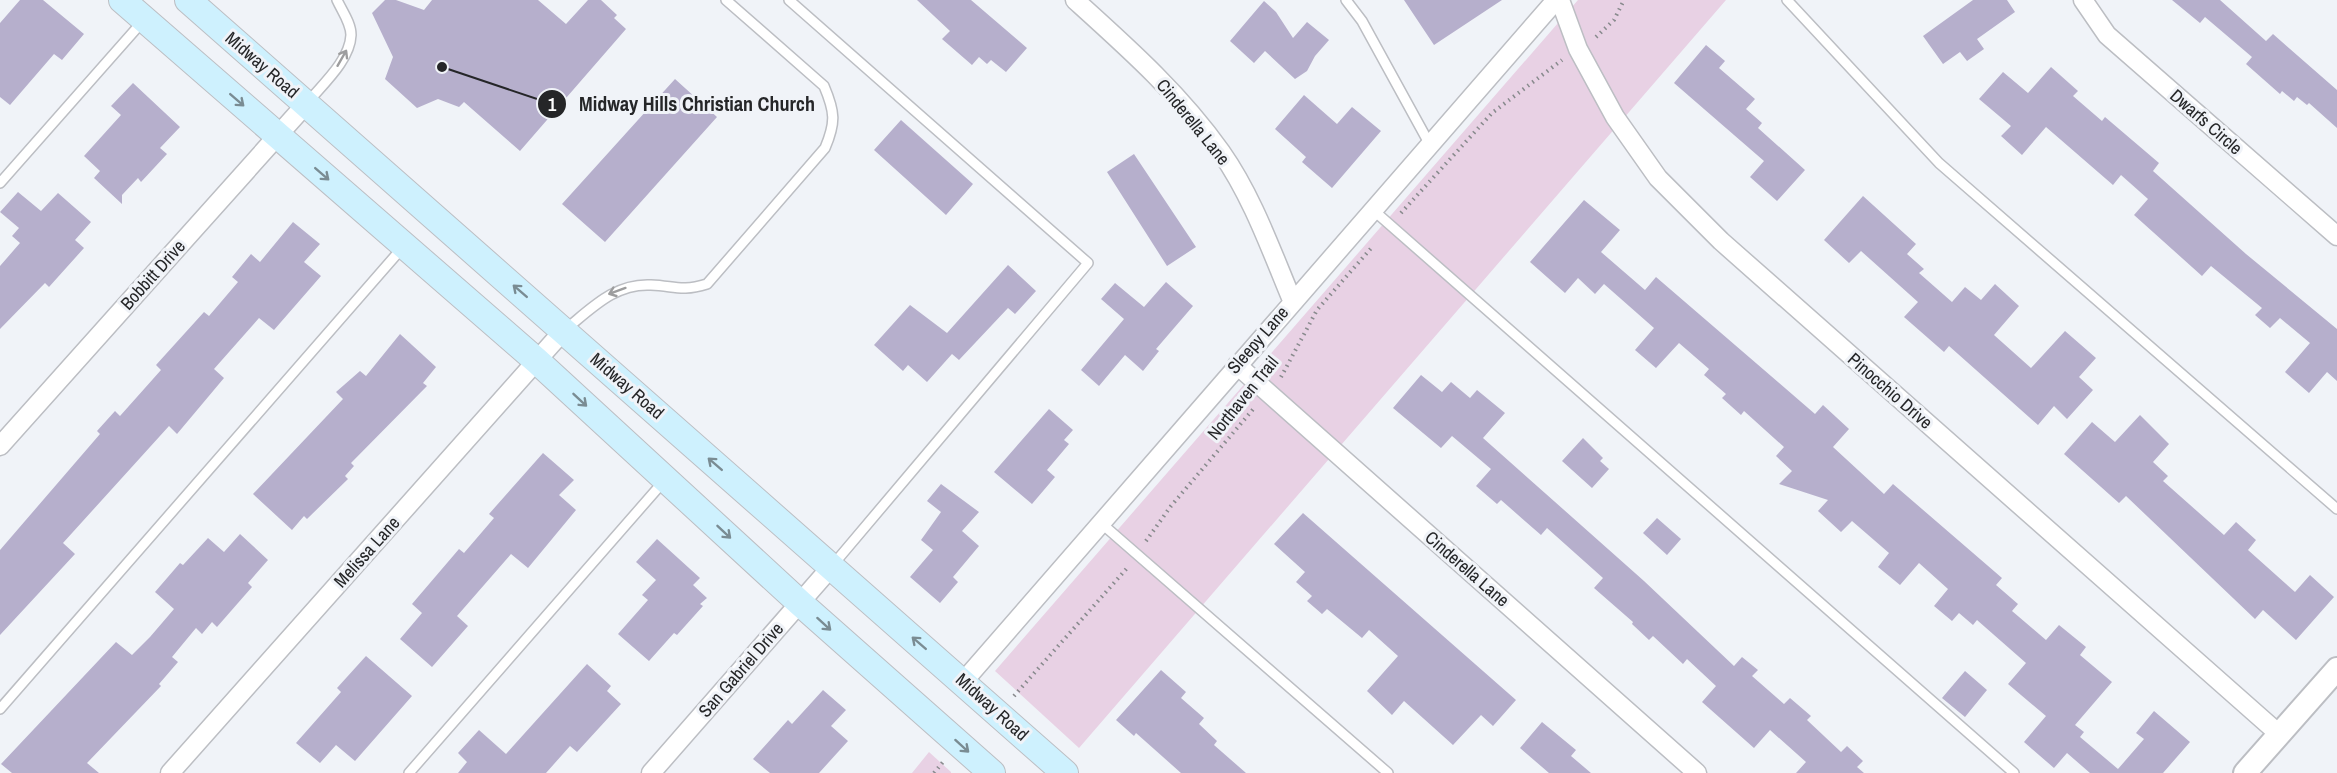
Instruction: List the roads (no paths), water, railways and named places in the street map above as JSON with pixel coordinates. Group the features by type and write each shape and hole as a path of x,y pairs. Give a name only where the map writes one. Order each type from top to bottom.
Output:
{"main road":[{"path":"122,0 537,361 800,603 992,773"},
{"name":"Midway Road","path":"188,0 1065,773"}],"street":[{"name":"Cinderella Lane","path":"1075,0 1129,48 1175,96 1221,153 1252,205 1292,300"},
{"name":"Sleepy Lane","path":"963,682 1372,208 1558,0"},
{"name":"Pinocchio Drive","path":"1558,0 1578,49 1615,117 1658,178 1721,241 2279,734"},
{"name":"Dwarfs Circle","path":"2084,0 2107,35 2337,236"},
{"name":"Bobbitt Drive","path":"0,446 306,104"},
{"name":"Melissa Lane","path":"170,773 564,330"},
{"name":"Cinderella Lane","path":"1237,365 1697,773"},
{"name":"San Gabriel Drive","path":"651,773 832,566"},
{"path":"2245,773 2337,669"}],"lane":[{"path":"306,104 338,66 351,36 349,23 337,0"},
{"path":"564,330 610,293 651,285 687,290 707,284 825,148 835,125 832,103 824,86 726,0"},
{"path":"789,0 1088,263 832,566"},
{"path":"1346,0 1362,21 1429,143"},
{"path":"1787,0 1939,163 2337,509"},
{"path":"0,183 145,19"},
{"path":"1372,208 2014,773"},
{"path":"0,709 404,246"},
{"path":"409,773 666,479"},
{"path":"1101,523 1388,773"}],"place":[{"name":"Midway Hills Christian Church","path":"442,67"}]}
